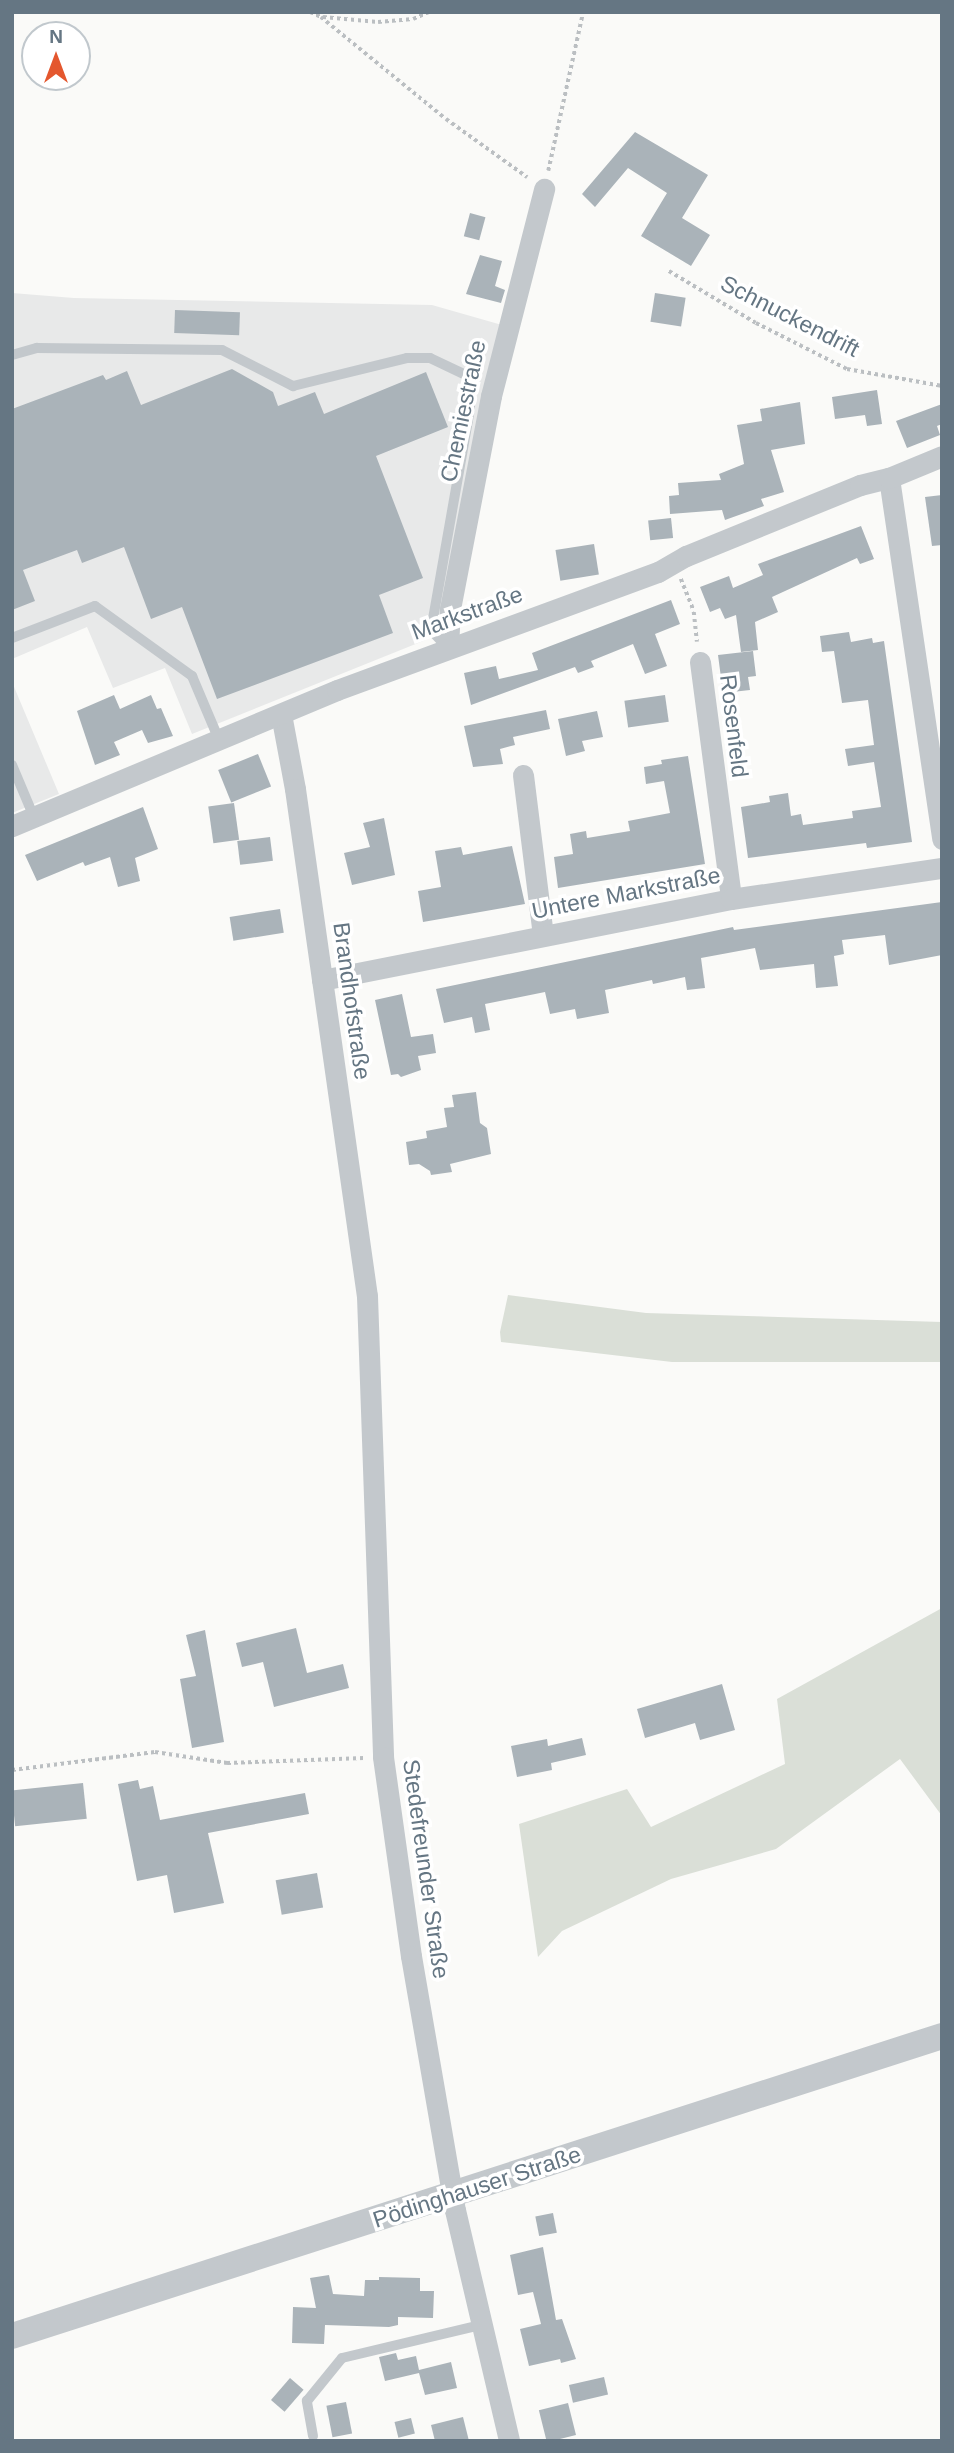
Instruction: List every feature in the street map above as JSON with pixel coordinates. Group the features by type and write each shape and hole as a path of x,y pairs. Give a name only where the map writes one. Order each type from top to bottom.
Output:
{"street":[{"name":"Chemiestraße","path":"448,648 450,609 491,396 544,189"},
{"name":"Markstraße","path":"12,826 281,714 448,648 658,572 675,562 860,485 888,478 942,456"},
{"path":"888,478 942,839"},
{"name":"Rosenfeld","path":"700,662 731,899"},
{"name":"Brandhofstraße","path":"281,714 295,789 367,1296"},
{"path":"523,775 543,936"},
{"name":"Untere Markstraße","path":"322,980 731,899 942,868"},
{"name":"Stedefreunder Straße","path":"367,1296 383,1757 411,1956 455,2195 455,2210 509,2441"},
{"name":"Pödinghauser Straße","path":"12,2336 942,2036"}],"lane":[{"path":"12,355 37,348 222,350 293,386 407,358 430,358 470,377 470,409 431,630 448,648"},
{"path":"12,638 94,606 192,676 219,740"},
{"path":"12,765 34,817"},
{"path":"313,2436 307,2401 342,2358 481,2325"}],"path":[{"path":"310,12 378,22 414,19 429,12"},
{"path":"320,15 446,118 544,189 583,12"},
{"name":"Schnuckendrift","path":"669,271 756,323 847,369 942,386"},
{"name":"Rosenfeld","path":"675,562 694,612 700,662"},
{"path":"12,1770 155,1752 227,1763 383,1757"}],"shaded area":[{"path":"12,293 74,298 432,305 502,325 445,622 433,637 192,734 165,668 113,688 87,627 12,659"},
{"path":"12,682 59,794 12,813"},
{"path":"508,1295 646,1313 942,1322 942,1362 672,1362 501,1342 500,1332"},
{"path":"942,1608 942,1816 900,1759 776,1849 671,1879 562,1931 538,1957 519,1824 627,1789 651,1827 785,1764 777,1699"}],"building":[{"path":"635,132 708,175 682,218 710,235 691,266 641,236 667,193 628,168 595,207 582,194"},
{"path":"470,213 485,217 479,240 464,236"},
{"path":"480,255 502,261 495,286 505,290 501,303 466,294"},
{"path":"655,293 686,298 681,326 650,322"},
{"path":"175,310 240,312 239,335 174,333"},
{"path":"232,369 273,392 278,406 315,392 324,414 426,372 448,427 376,456 423,578 379,595 393,633 217,699 182,607 151,619 124,547 82,563 77,550 23,570 35,601 12,610 12,409 103,375 106,380 127,371 141,405"},
{"path":"877,390 882,424 867,426 865,415 835,419 832,397"},
{"path":"800,402 805,444 771,450 784,492 761,499 764,506 725,520 722,510 670,514 669,496 679,495 678,483 721,480 719,474 744,464 737,425 762,421 760,409"},
{"path":"942,404 942,424 937,426 940,435 907,448 896,421"},
{"path":"942,495 942,545 932,546 925,497"},
{"path":"671,518 673,538 650,540 648,520"},
{"path":"861,526 874,559 860,564 857,558 772,597 778,612 755,622 758,650 741,652 736,615 725,619 720,608 710,612 700,587 729,576 733,588 763,575 758,564"},
{"path":"594,544 599,575 560,581 555,550"},
{"path":"671,600 680,624 655,634 667,666 645,674 633,644 591,661 594,667 578,673 575,667 471,705 464,673 496,666 499,679 538,670 532,653"},
{"path":"849,632 851,642 872,638 873,643 884,641 912,842 867,848 866,843 748,858 741,807 770,802 769,796 788,793 791,816 801,814 803,825 853,818 852,811 881,807 874,762 848,766 845,749 874,745 868,700 842,703 834,651 822,652 820,636"},
{"path":"753,651 756,676 748,677 750,690 723,693 718,655"},
{"path":"114,695 120,709 151,695 157,709 161,708 173,736 148,743 142,730 114,742 120,755 95,765 77,711"},
{"path":"665,695 669,722 628,727 624,701"},
{"path":"546,710 550,729 513,737 515,745 500,749 503,764 473,767 464,726"},
{"path":"597,711 603,737 582,741 585,751 566,756 558,719"},
{"path":"258,754 271,786 231,803 218,770"},
{"path":"688,756 705,864 558,888 554,857 573,854 570,834 586,831 587,838 630,831 628,821 670,813 664,781 646,784 644,767 662,764 661,760"},
{"path":"234,803 239,840 213,843 208,807"},
{"path":"143,807 158,849 135,858 140,881 118,887 110,857 85,866 83,862 37,881 25,855"},
{"path":"384,818 395,875 352,885 344,853 370,847 363,823"},
{"path":"270,837 273,861 240,865 237,841"},
{"path":"512,846 525,904 423,922 418,891 441,887 435,851 461,847 463,855"},
{"path":"942,902 942,955 889,965 885,935 842,940 844,954 834,956 838,986 816,988 814,964 760,970 755,948 701,958 705,988 687,990 685,977 653,984 652,980 605,990 609,1013 577,1019 575,1009 550,1014 545,992 485,1004 490,1030 475,1033 472,1017 444,1023 436,989 733,927 734,930"},
{"path":"280,909 284,933 233,941 230,917"},
{"path":"402,994 411,1037 433,1034 436,1053 418,1056 421,1070 401,1077 398,1074 391,1075 375,1000"},
{"path":"476,1092 480,1123 487,1128 491,1154 450,1164 452,1172 431,1175 430,1171 419,1164 409,1165 406,1142 427,1138 426,1131 447,1127 444,1108 454,1107 452,1095"},
{"path":"296,1628 307,1673 343,1664 349,1688 274,1707 263,1662 242,1667 236,1643"},
{"path":"205,1630 224,1742 192,1748 180,1679 196,1676 186,1635"},
{"path":"722,1684 735,1730 700,1740 695,1723 645,1738 637,1709"},
{"path":"582,1738 586,1755 551,1763 552,1770 517,1777 511,1746 547,1739 548,1746"},
{"path":"138,1780 140,1789 153,1786 160,1820 305,1793 309,1814 208,1833 224,1903 174,1913 167,1875 137,1881 118,1784"},
{"path":"83,1783 87,1819 15,1826 12,1790"},
{"path":"317,1873 323,1907 282,1915 276,1880"},
{"path":"553,2213 557,2233 539,2236 535,2216"},
{"path":"543,2247 556,2320 562,2319 576,2359 561,2363 560,2359 529,2366 520,2329 541,2324 533,2292 518,2295 510,2255"},
{"path":"329,2275 333,2294 364,2296 365,2280 379,2280 379,2277 420,2278 420,2291 434,2291 433,2318 398,2317 398,2325 389,2327 325,2325 324,2344 292,2343 293,2307 316,2308 310,2278"},
{"path":"396,2353 398,2360 416,2356 419,2370 451,2362 457,2388 425,2395 419,2373 385,2381 379,2357"},
{"path":"604,2377 608,2395 573,2403 569,2385"},
{"path":"290,2378 304,2390 285,2412 271,2400"},
{"path":"346,2402 352,2433 332,2437 326,2406"},
{"path":"568,2403 576,2435 547,2441 539,2410"},
{"path":"463,2417 469,2441 435,2441 431,2425"},
{"path":"411,2418 415,2434 398,2438 395,2422"}]}
